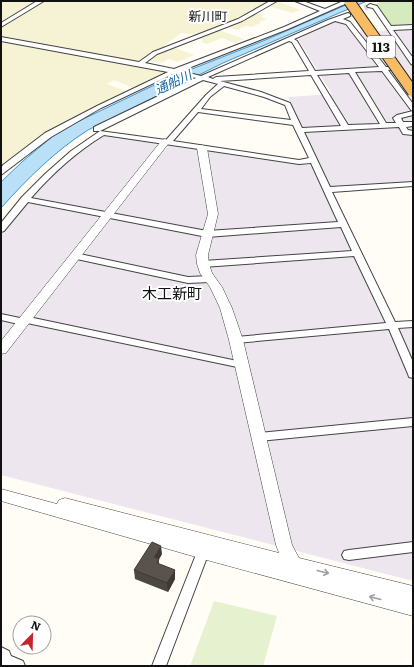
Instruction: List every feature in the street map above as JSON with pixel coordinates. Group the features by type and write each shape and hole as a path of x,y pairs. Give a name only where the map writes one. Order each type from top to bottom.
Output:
{"highway":[{"name":"113","path":"356,1 374,30 413,80"},
{"name":"113","path":"344,3 396,68 413,92"}],"street":[{"path":"1,25 41,1"},
{"path":"138,65 155,53 240,20 274,1"},
{"path":"298,1 325,10"},
{"path":"334,1 344,3"},
{"path":"380,1 368,7 375,8 390,28 412,66"},
{"path":"1,173 6,167 60,128 99,107 175,71 286,28 344,3"},
{"path":"337,20 348,15"},
{"path":"97,129 202,78 330,21 337,20 342,20 348,23 413,109"},
{"path":"390,28 413,27"},
{"path":"1,39 175,71 224,83 280,100 288,104 413,374"},
{"path":"289,39 294,41 346,128"},
{"path":"209,80 396,68"},
{"path":"351,71 384,125"},
{"path":"1,350 166,142 208,96 224,83"},
{"path":"239,88 259,87"},
{"path":"196,110 296,123"},
{"path":"413,113 397,117 406,132 413,134"},
{"path":"299,130 413,124"},
{"path":"1,229 4,221 62,163 103,133 299,162 313,160"},
{"path":"202,148 213,214 202,256 203,264 206,273 226,308 236,340 284,546 293,564"},
{"path":"327,190 413,184"},
{"path":"25,199 207,234 343,224"},
{"path":"203,264 357,252"},
{"path":"75,256 188,280 210,279"},
{"path":"1,317 242,365"},
{"path":"236,340 413,324"},
{"path":"259,437 413,422"},
{"path":"1,487 413,594"},
{"path":"1,495 203,552 413,608"},
{"path":"349,555 413,548"},
{"path":"159,666 203,552"}],"shaded area":[{"path":"1,1 276,1 300,10 292,13 265,5 253,12 264,15 261,17 267,19 259,22 261,23 252,27 246,26 236,30 223,25 216,29 244,39 235,43 222,38 207,44 201,42 203,40 197,38 197,35 181,33 159,50 173,47 194,55 178,62 168,59 162,63 143,60 136,65 167,73 136,89 114,80 107,84 128,92 68,122 1,167"},
{"path":"335,21 342,21 351,32 413,29 413,182 329,188 288,97 332,94 298,39"},
{"path":"96,133 313,166 388,330 413,328 413,581 1,475 1,224 19,201 57,163"}],"green space":[{"path":"382,1 413,1 413,26 391,26 376,6 376,4"},
{"path":"214,601 277,616 263,666 190,666"}],"water":[{"name":"通船川","path":"355,1 367,1 223,63 88,130 64,147 42,166 1,208 1,182 53,136 77,122 169,78 263,41"}],"building":[{"path":"152,542 161,546 154,557 159,559 157,563 175,570 167,583 134,570"}],"tunnel":[{"path":"348,15 367,7"}],"district":[{"name":"新川町","path":"208,16"},
{"name":"木工新町","path":"172,294"}]}
